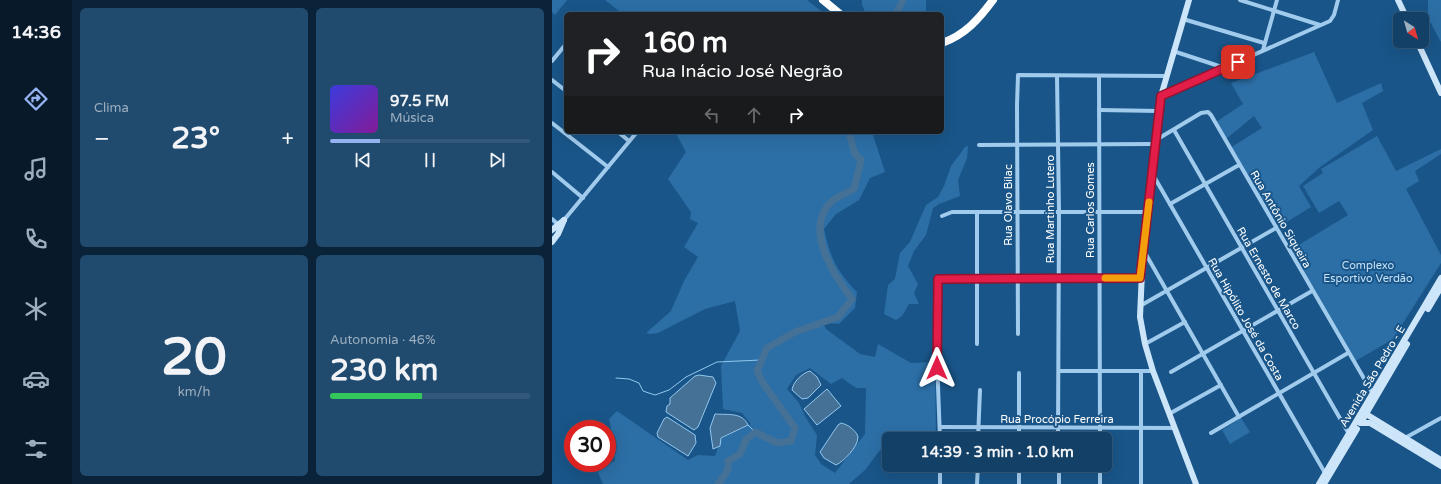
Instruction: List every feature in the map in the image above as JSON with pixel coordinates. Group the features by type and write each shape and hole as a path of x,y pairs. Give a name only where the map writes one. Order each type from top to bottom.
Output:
{"highway":[{"path":"823,0 838,12"},
{"path":"944,42 972,26 993,0"}],"street":[{"path":"1189,0 1165,76 1161,96 1140,278 1140,306 1145,344 1153,371 1196,484"},
{"path":"1240,0 1320,26"},
{"path":"1263,50 1277,0"},
{"path":"1161,96 1330,21 1334,15 1338,0"},
{"path":"1398,0 1404,12"},
{"path":"1183,19 1264,43"},
{"path":"552,61 564,47"},
{"path":"1420,48 1441,93"},
{"path":"1173,51 1225,68"},
{"name":"Rua Olavo Bilac","path":"1018,334 1018,75 1057,76"},
{"path":"1057,76 1165,76"},
{"name":"Rua Martinho Lutero","path":"1057,76 1059,212 1058,432"},
{"name":"Rua Carlos Gomes","path":"1099,76 1100,432"},
{"path":"552,80 564,89"},
{"path":"1099,110 1159,111"},
{"name":"Rua Antônio Siqueira","path":"1174,130 1205,111 1211,114 1239,165 1373,394"},
{"path":"552,123 564,132"},
{"path":"979,145 1058,145 1155,142 1174,130"},
{"name":"Rua Ernesto de Marco","path":"1174,130 1349,434"},
{"path":"566,134 608,167"},
{"path":"620,134 629,141"},
{"path":"552,242 564,220 635,134"},
{"path":"1170,204 1239,165"},
{"path":"552,172 583,198"},
{"name":"Rua Hipólito José da Costa","path":"1152,173 1278,394 1325,473"},
{"path":"942,216 952,212 1148,212"},
{"path":"976,344 977,213"},
{"path":"552,219 560,226"},
{"path":"552,230 560,226"},
{"path":"1140,306 1276,228"},
{"path":"1143,249 1239,417"},
{"path":"940,432 937,359 938,279 1140,278"},
{"name":"Avenida São Pedro - E","path":"1319,484 1441,278"},
{"name":"Avenida São Pedro - E","path":"1324,484 1441,287"},
{"path":"1171,372 1278,312 1312,291"},
{"path":"1145,344 1185,322"},
{"path":"1212,433 1348,353"},
{"path":"1059,371 1153,371"},
{"path":"1141,371 1141,484"},
{"path":"1019,373 1019,432"},
{"path":"1169,414 1221,385"},
{"path":"978,432 980,390"},
{"path":"1366,414 1441,466"},
{"path":"1404,441 1441,418"},
{"path":"1360,423 1370,423 1441,460"},
{"name":"Rua Procópio Ferreira","path":"940,427 1174,428"},
{"path":"940,472 940,484"},
{"path":"977,484 978,472"},
{"path":"1019,472 1019,484"},
{"path":"1059,472 1059,484"},
{"path":"1100,472 1100,484"}],"green space":[{"path":"552,0 567,0 555,15 552,12"},
{"path":"605,0 807,0 822,12 620,12"},
{"path":"862,0 926,0 926,12 865,12 862,5"},
{"path":"1428,0 1441,0 1441,42 1429,20"},
{"path":"1314,52 1337,103 1381,83 1383,91 1362,103 1373,130 1320,167 1299,186 1311,207 1277,228 1230,148 1262,128 1254,116 1226,139 1216,122 1243,104 1231,83"},
{"path":"676,134 873,134 885,172 870,178 859,200 836,214 824,229 835,264 844,278 857,292 855,308 839,324 823,323 826,329 860,354 875,357 878,344 911,363 935,362 936,432 882,432 882,448 865,470 849,484 603,484 598,472 616,472 616,420 609,419 617,411 688,460 698,455 715,456 721,439 751,424 742,413 723,409 721,366 740,331 735,301 705,309 658,333 646,333 671,311 684,281 698,257 684,247 698,223 690,219 691,212 668,179 686,152","holes":["810,368 831,384 842,378 856,388 866,388 865,434 835,473 821,464 815,455 817,435 806,418 799,403 787,389 796,375"]},
{"name":"Complexo Esportivo Verdão","path":"1377,136 1396,171 1441,149 1441,154 1415,171 1419,181 1406,189 1441,255 1441,263 1393,339 1354,362 1289,251 1348,215 1339,201 1319,213 1303,186 1323,173 1321,169"},
{"path":"968,146 967,158 958,180 960,196 939,204 933,208 926,235 914,251 908,266 918,284 914,293 919,304 909,304 902,316 896,320 884,314 888,285 895,279 900,253 910,242 926,205 938,197 944,186 951,166 965,147"},
{"path":"1241,418 1250,432 1230,444 1222,430"}],"shaded area":[{"path":"810,371 817,377 821,385 808,398 802,399 792,390 798,378"},
{"path":"699,375 713,377 716,383 698,427 694,430 666,412 667,406 670,404 670,398 695,376"},
{"path":"827,389 841,406 817,425 804,409"},
{"path":"715,414 730,414 738,416 748,425 721,438 720,446 713,449 710,428"},
{"path":"667,417 695,435 696,443 688,456 658,437 657,433 664,419"},
{"path":"841,423 850,427 856,432 858,437 856,445 850,453 836,465 824,458 820,452 838,425"}],"waterway":[{"path":"897,12 903,0"},
{"path":"718,484 728,470 728,461 740,454 746,440 755,432 777,443 791,441 795,428 763,383 757,371 767,348 795,332 838,317 852,299 844,289 824,251 820,225 824,212 832,201 854,189 861,160 855,154 850,134"},
{"path":"616,378 629,379 639,383 643,391 655,395 669,390 686,377 717,362 761,360"},
{"path":"748,425 755,432"}],"slow traffic":[{"path":"1105,278 1140,278 1149,202"}],"route":[{"path":"937,368 938,279 1140,278 1161,96 1238,62"}]}
